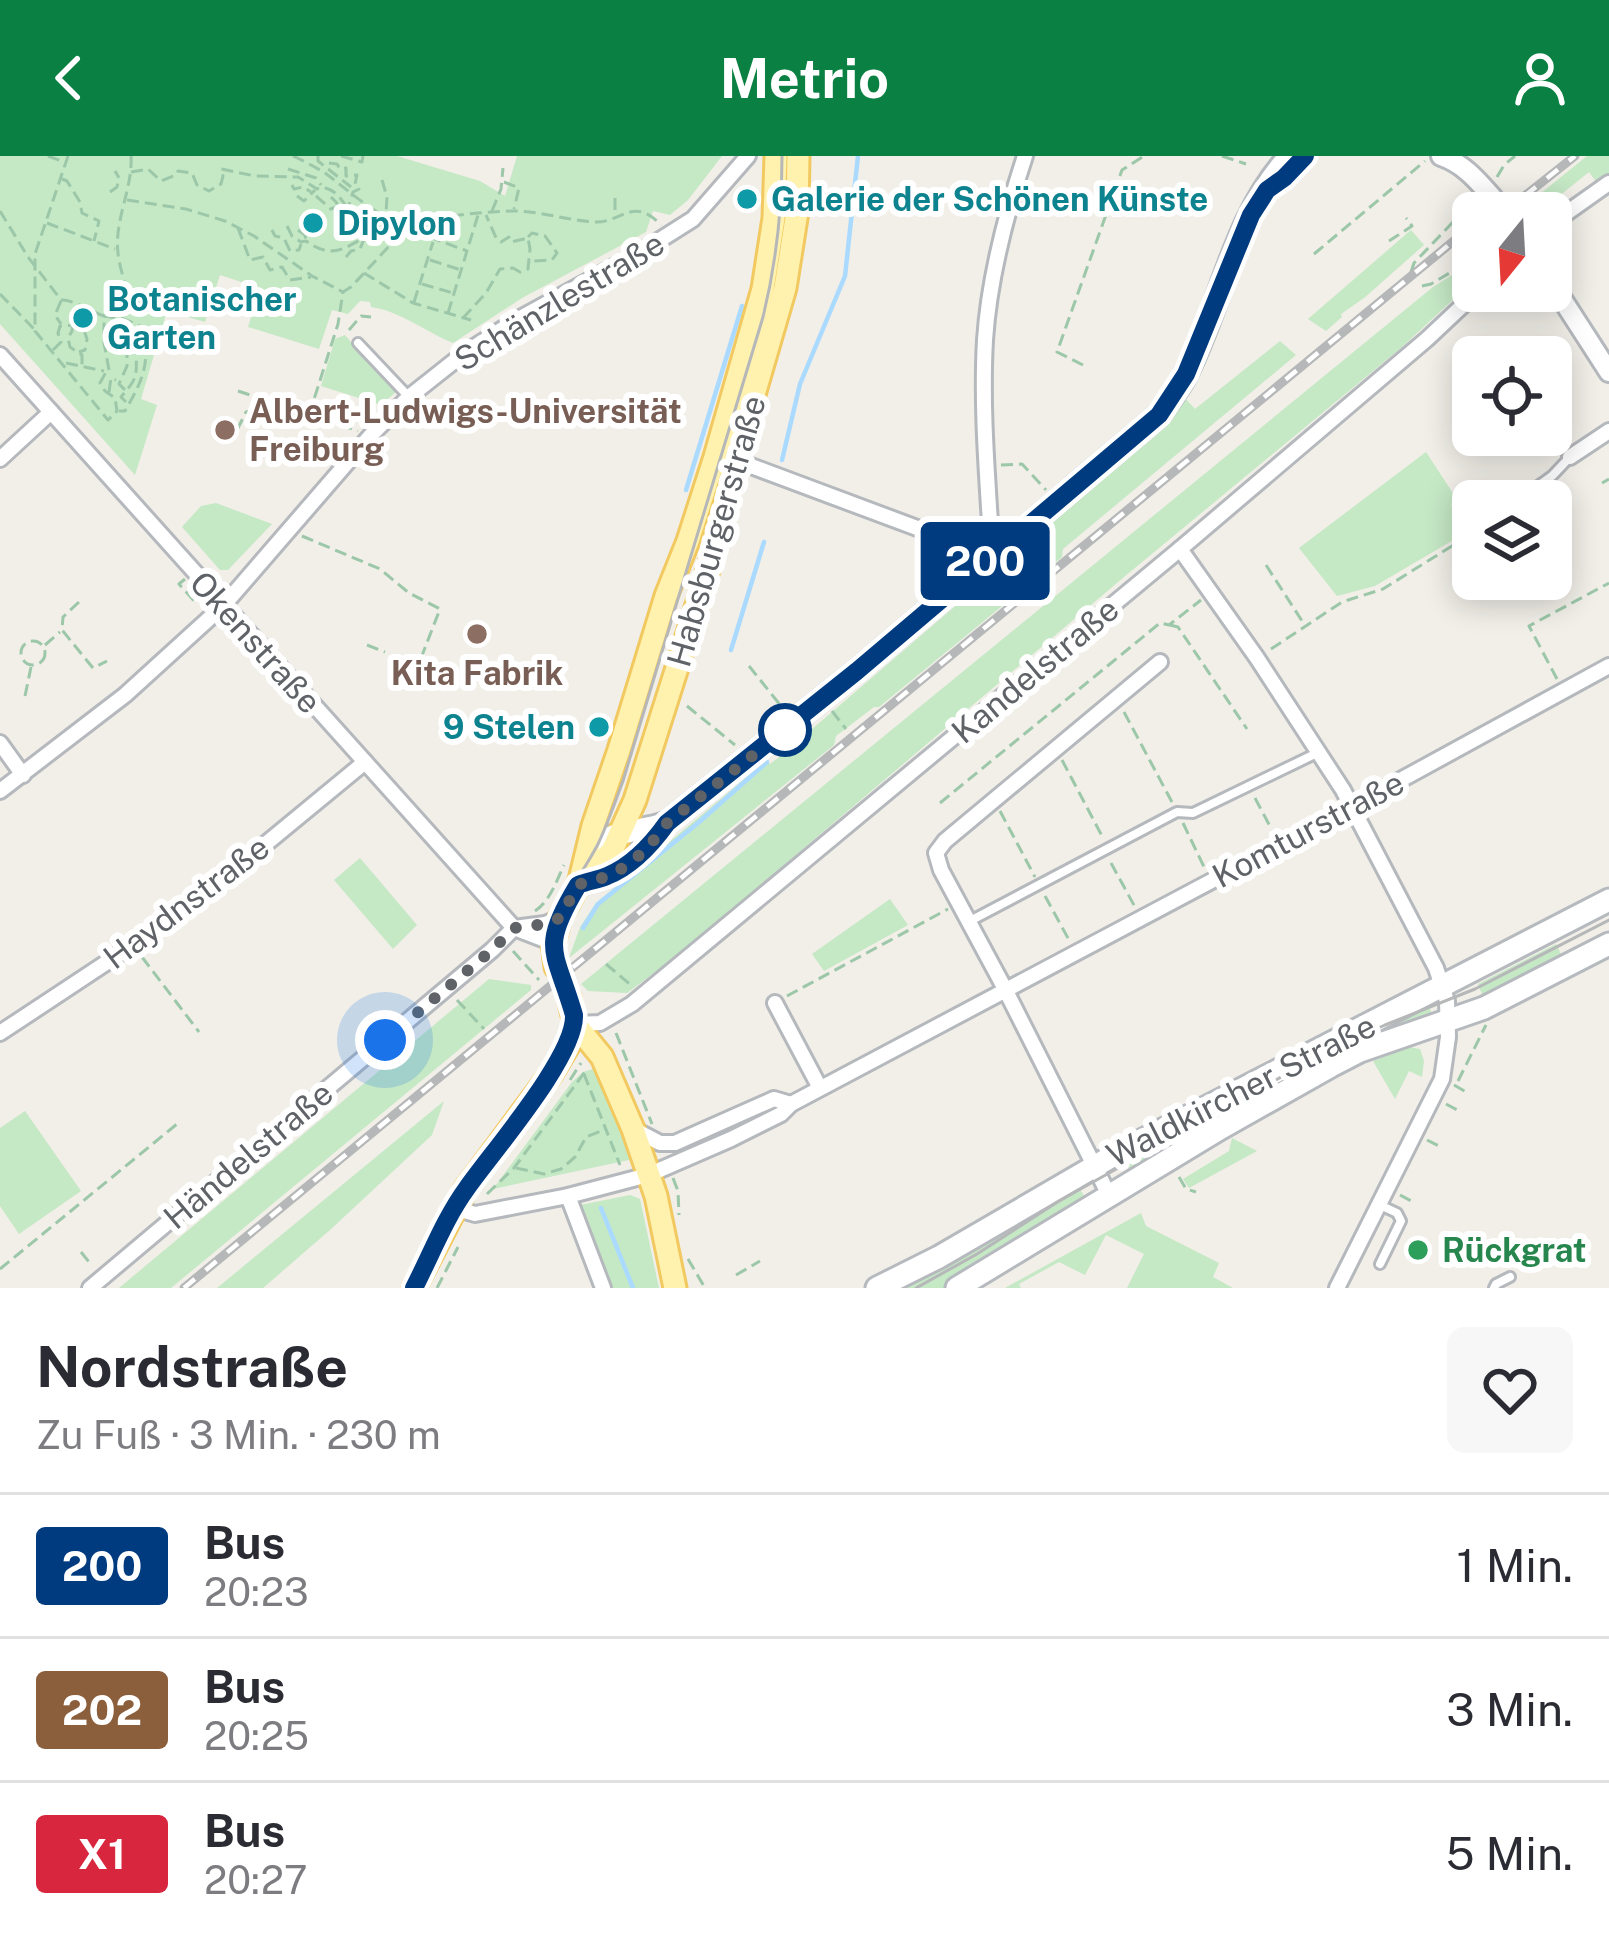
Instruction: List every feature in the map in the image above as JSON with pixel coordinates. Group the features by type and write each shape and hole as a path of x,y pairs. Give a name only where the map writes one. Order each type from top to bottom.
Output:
{"main road":[{"name":"Habsburgerstraße","path":"548,973 560,918 580,879 592,826 688,542 763,289 774,218 776,156"},
{"name":"Habsburgerstraße","path":"580,879 612,851 641,784 712,554 734,460 785,288 798,156"},
{"path":"580,879 609,875 628,863 667,823 839,686 1159,415 1186,374 1245,226 1276,168 1284,178 1305,156"},
{"path":"688,542 702,544 712,554"},
{"path":"612,772 629,783 641,784"},
{"path":"621,833 667,823"},
{"name":"Waldkircher Straße","path":"877,1288 1094,1166 1609,900"},
{"name":"Waldkircher Straße","path":"957,1288 1331,1066 1484,1008 1609,944"},
{"path":"569,998 579,1028 602,1058 633,1129 637,1178 656,1196 675,1288"},
{"path":"414,1288 454,1208 579,1028"}],"street":[{"name":"Schänzlestraße","path":"0,791 125,695 224,605 409,397 497,332 693,219 748,156"},
{"path":"734,460 992,556 986,337 999,252 1025,156"},
{"path":"1441,156 1471,163 1485,192"},
{"path":"1572,209 1609,183"},
{"name":"Kandelstraße","path":"579,1028 611,1018 643,995 1180,549 1456,312"},
{"path":"1570,312 1609,372"},
{"name":"Okenstraße","path":"0,355 514,928 553,943"},
{"path":"0,459 51,412"},
{"path":"1570,457 1609,431"},
{"path":"1180,549 1352,806 1448,1001 1442,1079 1337,1288"},
{"path":"1110,1197 940,871 936,853 1160,662"},
{"name":"Komturstraße","path":"454,1208 475,1214 568,1196 684,1161 781,1114 820,1088 1609,666"},
{"path":"0,743 23,775"},
{"name":"Haydnstraße","path":"0,1033 212,889 364,762"},
{"path":"514,928 560,918"},
{"name":"Händelstraße","path":"90,1288 514,928"},
{"path":"776,1003 820,1088"},
{"name":"Komturstraße","path":"667,1143 774,1099 791,1104"},
{"path":"633,1129 667,1143 684,1161"},
{"path":"568,1196 603,1288"}],"lane":[{"path":"358,343 409,397"},
{"path":"1546,480 1570,457"},
{"path":"969,922 1178,812 1193,813 1318,752"},
{"path":"1426,950 1442,943"},
{"path":"1380,1205 1397,1213 1401,1221 1380,1264"},
{"path":"1494,1288 1510,1277"}],"path":[{"path":"35,331 35,254 67,159 48,156"},
{"path":"127,291 117,249 131,156"},
{"path":"293,156 353,186"},
{"path":"318,156 318,161 329,165 385,215 467,251"},
{"path":"326,174 332,156"},
{"path":"341,156 362,162 363,156"},
{"path":"1083,365 1057,352 1121,170 1144,156"},
{"path":"1222,156 1246,164"},
{"path":"1314,254 1431,156"},
{"path":"1489,192 1504,165 1515,156"},
{"path":"329,165 346,168 353,186 348,209"},
{"path":"503,168 488,213 497,240 509,238 518,243 532,233 545,236 557,253 552,260 530,262"},
{"path":"119,178 148,169 160,181 178,171 192,173 196,185 209,191 221,184 221,169 255,176 292,176 306,181 331,209 338,207"},
{"path":"288,169 316,178 317,191"},
{"path":"110,192 117,188 115,171"},
{"path":"62,179 74,191 82,213 99,220 94,242"},
{"path":"382,179 388,207 385,215"},
{"path":"502,181 519,188 514,211"},
{"path":"292,185 340,196 354,215 352,222"},
{"path":"297,196 304,201 317,191"},
{"path":"331,197 345,220 357,229 372,227"},
{"path":"615,197 615,215"},
{"path":"127,200 186,209 237,227 343,292"},
{"path":"0,211 62,300"},
{"path":"287,226 292,236 331,252 353,246 386,226 514,211 594,222 635,211 652,215 670,235"},
{"path":"448,314 478,214"},
{"path":"367,215 374,219 376,234"},
{"path":"1389,241 1412,226 1406,218"},
{"path":"1411,272 1452,221"},
{"path":"47,223 117,249"},
{"path":"309,416 338,324 343,292 408,226"},
{"path":"237,227 250,260 263,257 270,270 282,267 290,280 313,276"},
{"path":"272,230 275,236 282,236 290,251 299,250 304,242 305,235 298,230"},
{"path":"346,257 360,249 365,238"},
{"path":"463,317 500,269 528,269 528,238"},
{"path":"413,303 434,240"},
{"path":"429,260 461,270"},
{"path":"1422,286 1452,272"},
{"path":"364,273 413,303 471,320"},
{"path":"420,284 454,293"},
{"path":"127,291 200,315"},
{"path":"62,325 58,333 72,350 85,350 104,316 127,291"},
{"path":"0,295 63,362 108,420 135,376 136,341 131,331 97,334 62,325 55,315 62,300"},
{"path":"62,300 140,326 146,353 144,373 125,411 117,411"},
{"path":"52,350 65,341 80,307"},
{"path":"82,329 90,312"},
{"path":"338,324 349,330 361,316 371,317"},
{"path":"117,329 120,349"},
{"path":"97,334 111,377 109,394"},
{"path":"104,348 128,354 121,379 126,391"},
{"path":"136,351 146,353"},
{"path":"79,352 82,367"},
{"path":"63,362 107,371"},
{"path":"107,371 100,383 128,404"},
{"path":"111,377 144,373"},
{"path":"238,391 371,436"},
{"path":"237,430 246,412 276,405"},
{"path":"1022,464 1026,457"},
{"path":"987,465 1022,464 1047,492"},
{"path":"1602,483 1609,479"},
{"path":"289,530 380,569 409,593 440,609 416,671"},
{"path":"1257,658 1342,602 1383,589 1452,546"},
{"path":"1266,565 1305,626"},
{"path":"181,582 178,584 195,602 199,599"},
{"path":"1563,692 1529,626 1609,583"},
{"path":"178,600 187,593"},
{"path":"1169,625 1212,593"},
{"path":"80,602 63,617 62,631 93,668 107,661"},
{"path":"940,802 1160,622 1178,627 1247,729"},
{"path":"43,646 62,631"},
{"path":"33,641 43,646 45,658 40,664 22,658 23,647 33,641"},
{"path":"367,645 385,652"},
{"path":"401,660 438,683"},
{"path":"25,696 32,665"},
{"path":"749,666 783,708"},
{"path":"1117,698 1211,881"},
{"path":"681,701 736,746"},
{"path":"836,716 846,729"},
{"path":"1057,748 1141,918"},
{"path":"1248,786 1279,845"},
{"path":"776,1003 959,903"},
{"path":"133,945 199,1032"},
{"path":"512,952 548,973"},
{"path":"606,964 634,988"},
{"path":"455,998 484,1029"},
{"path":"611,1018 667,1143"},
{"path":"579,1028 580,1069 606,1129 637,1178"},
{"path":"1470,1035 1478,1040"},
{"path":"487,1194 514,1168 580,1069"},
{"path":"1460,1088 1468,1093"},
{"path":"1450,1106 1459,1111"},
{"path":"0,1269 177,1124"},
{"path":"514,1168 544,1174 561,1169 575,1157 586,1137 606,1129"},
{"path":"1433,1143 1441,1147"},
{"path":"1179,1177 1186,1189 1196,1192"},
{"path":"1405,1197 1413,1202"},
{"path":"437,1288 458,1246"},
{"path":"81,1252 89,1262"},
{"path":"736,1274 760,1261"}],"green space":[{"name":"Botanischer Garten","path":"0,156 397,156 480,181 505,196 517,156 722,156 670,215 653,211 646,232 522,298 453,343 360,301 348,314 332,310 319,349 248,327 260,288 220,275 205,322 167,311 141,399 157,405 135,475 0,324"},
{"path":"1587,156 1609,156 1609,174 1597,183 1589,172 1564,192 1542,192"},
{"path":"1411,230 1424,245 1326,331 1308,319"},
{"path":"1452,275 1452,301 1402,347 673,959 627,993 588,991 581,984"},
{"path":"345,335 394,382 397,391 381,405 321,386 335,339"},
{"path":"1280,341 1296,355 1063,549 1062,557 879,707 836,736 834,745 569,958 580,927 596,903 766,761 770,764 783,754 1166,425 1182,395 1195,409"},
{"path":"1426,452 1452,492 1452,541 1375,586 1337,596 1299,548"},
{"path":"216,503 272,524 228,570 220,570 182,527 201,506"},
{"path":"360,858 417,925 393,949 334,880"},
{"path":"890,899 908,925 824,971 812,954"},
{"path":"1556,944 1562,956 1483,997 1478,984"},
{"path":"489,979 531,985 531,990 171,1288 119,1288"},
{"path":"1428,1004 1434,1019 1134,1177 1121,1156"},
{"path":"1409,1047 1420,1049 1422,1077 1409,1071 1395,1099 1373,1061"},
{"path":"593,1069 631,1155 629,1160 493,1189 572,1082"},
{"path":"444,1101 432,1135 263,1288 217,1288"},
{"path":"25,1111 81,1191 19,1234 0,1206 0,1128"},
{"path":"1232,1138 1257,1151 1189,1188 1183,1179 1229,1151"},
{"path":"1076,1182 1087,1201 949,1288 893,1288"},
{"path":"630,1195 640,1199 659,1288 613,1288 580,1205"},
{"path":"1141,1213 1146,1226 1219,1263 1213,1277 1233,1288 1127,1288 1144,1254 1106,1235 1085,1275 1059,1262 1019,1284 1021,1288 1005,1288"}],"waterway":[{"path":"782,460 800,384 845,276 858,156"},
{"path":"686,490 742,306"},
{"path":"731,650 764,542"},
{"path":"583,928 598,904 767,762"},
{"path":"601,1208 633,1288"}],"tram line":[{"path":"554,968 551,951 557,919 598,844 623,781 763,317 777,237 782,156"},
{"path":"916,1288 1059,1201 1324,1053 1475,989 1609,920"},
{"path":"420,1288 458,1209 571,1048 577,1024 571,995"}],"railway":[{"path":"1530,192 1575,156"},
{"path":"184,1288 1452,242"}],"bus line":[{"name":"200","path":"414,1288 465,1190 569,1044 574,1015 553,943 578,885 628,863 667,823 857,671 1159,415 1186,374 1251,215 1267,190 1305,156"}],"place":[{"name":"Galerie der Schönen Künste","path":"747,199"},
{"name":"Dipylon","path":"313,223"},
{"name":"Botanischer Garten","path":"83,318"},
{"name":"Albert-Ludwigs-Universität Freiburg","path":"225,430"},
{"name":"Kita Fabrik","path":"477,634"},
{"name":"9 Stelen","path":"599,727"},
{"name":"Rückgrat","path":"1418,1250"}],"route":[{"path":"385,1040 514,928 560,918 578,885 628,863 667,823 785,730"}]}
